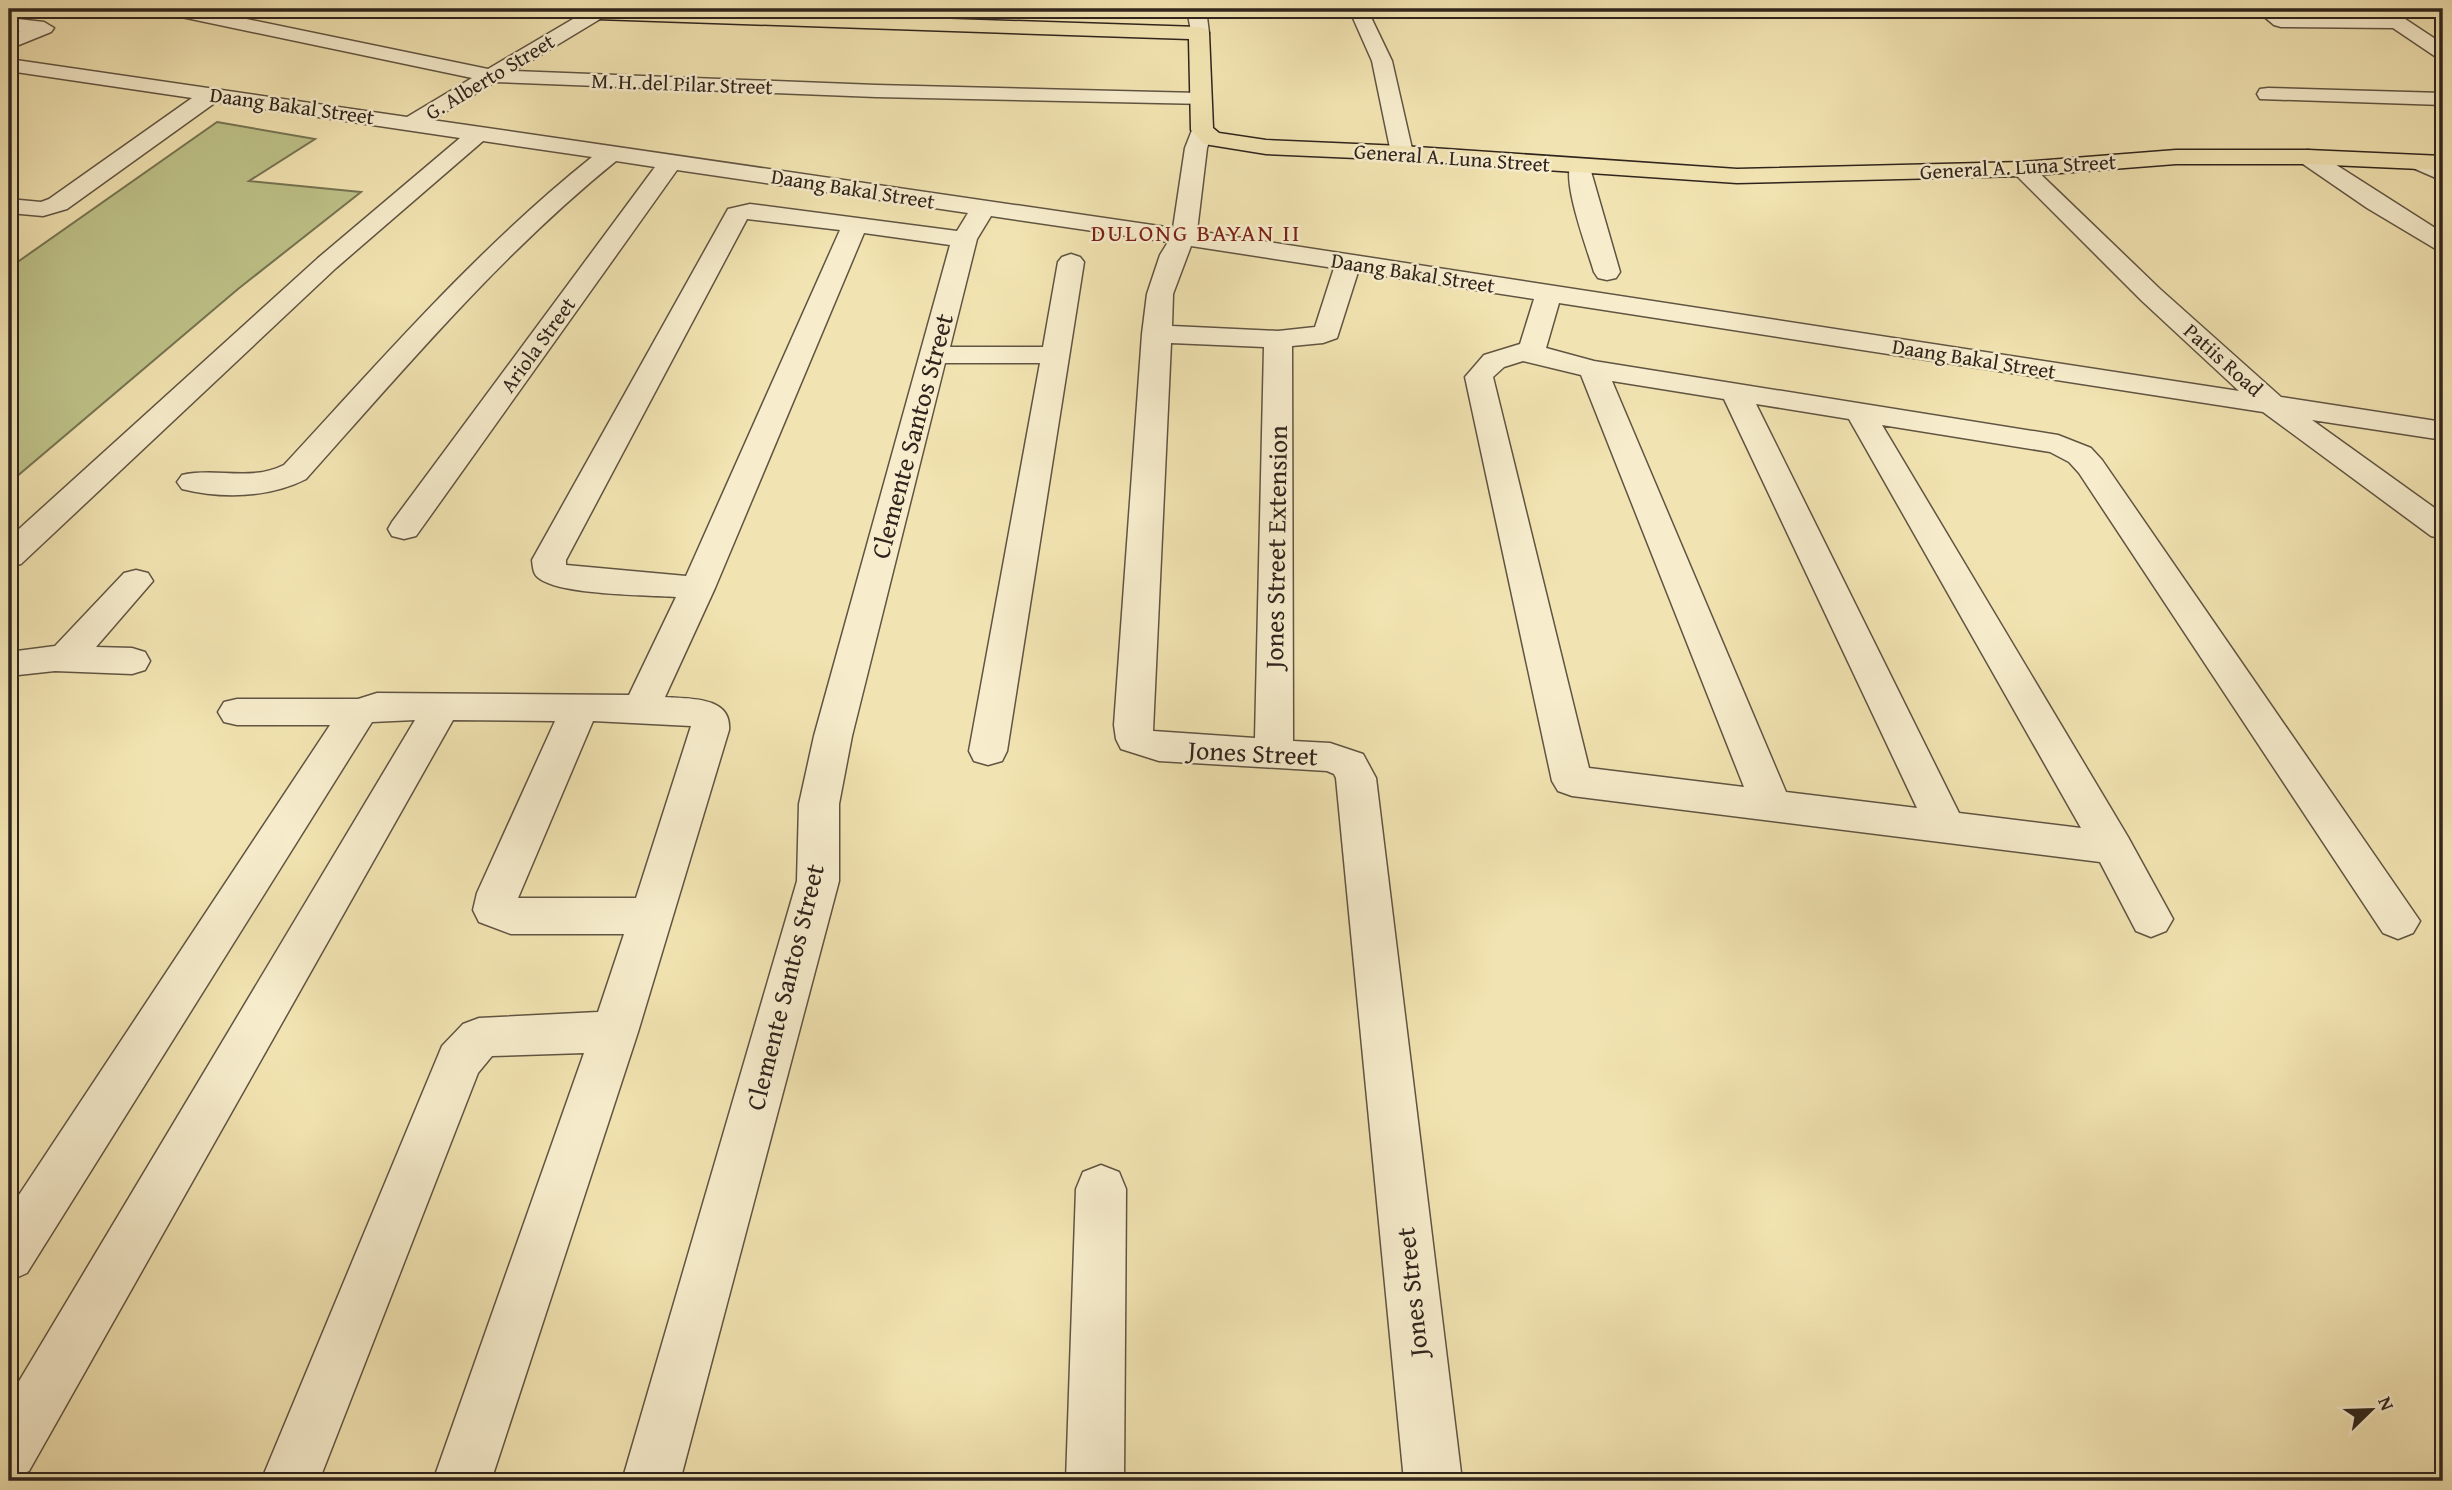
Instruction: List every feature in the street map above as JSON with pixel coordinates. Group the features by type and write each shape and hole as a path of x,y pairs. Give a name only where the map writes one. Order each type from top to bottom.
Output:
{"main road":[{"path":"558,9 1199,33 1202,130"},
{"name":"General A. Luna Street","path":"1202,130 1212,139 1234,144 1737,176 2022,169 2176,157 2432,163"}],"street":[{"name":"M. H. del Pilar Street","path":"172,9 491,76 1199,99"},
{"path":"1196,9 1199,33"},
{"path":"1358,9 1382,61 1402,153"},
{"path":"2265,9 2281,21 2396,22"},
{"path":"2378,9 2443,53"},
{"name":"G. Alberto Street","path":"412,123 600,11"},
{"path":"9,24 44,28 9,43"},
{"path":"9,81 20,67"},
{"name":"Daang Bakal Street","path":"20,67 672,160 973,224 1184,237 2443,431"},
{"path":"2268,94 2443,99"},
{"path":"9,206 43,209 58,204 211,95"},
{"name":"Jones Street","path":"1202,130 1196,148 1184,237 1173,255 1160,294 1132,725 1135,739 1159,747 1330,757 1349,764 1356,778 1433,1481"},
{"path":"9,556 327,263 478,134"},
{"path":"193,482 263,485 281,481 295,472 473,279 562,191 611,153"},
{"path":"2308,158 2443,243"},
{"name":"Ariola Street","path":"404,530 672,160"},
{"path":"2432,163 2443,174"},
{"path":"1580,166 1582,188 1607,272"},
{"name":"Patiis Road","path":"2022,169 2100,247 2272,405 2443,528"},
{"path":"698,588 565,577 550,570 549,560 737,214 750,211 855,223 973,224"},
{"path":"640,708 698,588 855,223"},
{"name":"Clemente Santos Street","path":"651,1481 818,881 819,804 833,736 933,355 973,224"},
{"path":"988,751 1071,262"},
{"path":"1156,334 1317,337 1327,332 1348,263"},
{"path":"1531,354 1549,293"},
{"name":"Jones Street Extension","path":"1274,755 1278,338"},
{"path":"2113,848 1572,781 1479,377 1484,367 1492,361 1518,352 1592,369 1735,394 2058,444 2080,455 2091,467 2398,921"},
{"path":"933,355 1054,355"},
{"path":"1592,369 1771,805"},
{"path":"1735,394 1947,827"},
{"path":"1860,413 2113,848 2151,919"},
{"path":"64,659 136,581"},
{"path":"9,664 24,660 64,659 132,661"},
{"path":"237,712 359,712 377,706 640,708 700,713 711,719 710,730 653,916 462,1481"},
{"path":"9,1451 442,708"},
{"path":"580,708 498,893 494,910 511,916 653,916"},
{"path":"9,1255 359,712"},
{"path":"290,1481 459,1061 479,1038 489,1036 615,1032"},
{"path":"1095,1481 1101,1189"}],"green space":[{"path":"217,122 315,139 249,181 361,192 238,289 9,483 9,268"}],"district":[{"name":"DULONG BAYAN II","path":"1196,233"}]}
